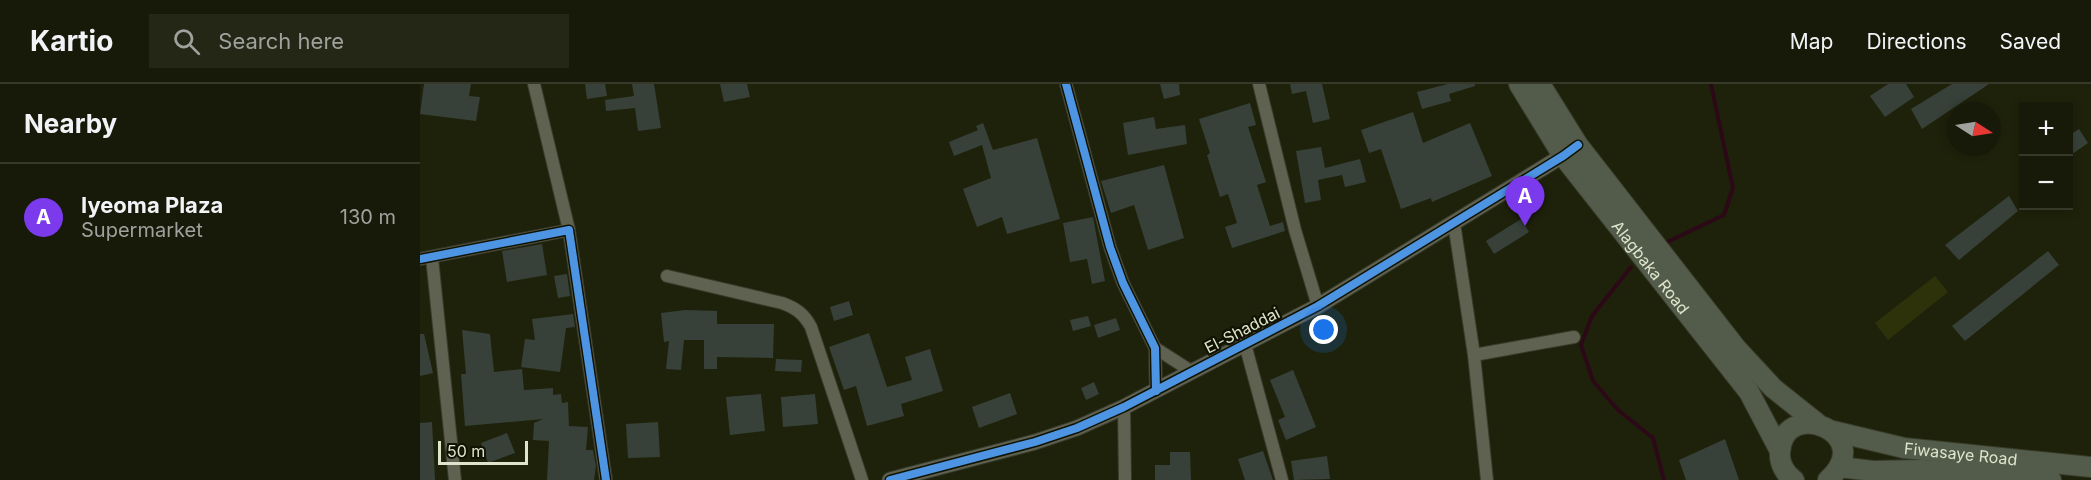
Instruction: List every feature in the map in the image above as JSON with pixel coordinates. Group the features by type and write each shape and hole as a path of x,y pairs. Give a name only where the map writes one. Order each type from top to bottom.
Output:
{"main road":[{"name":"Alagbaka Road","path":"1519,84 1571,150 1737,348 1773,388 1825,427"},
{"name":"Alagbaka Road","path":"1540,84 1571,150 1758,406 1780,451 1784,470 1794,480"},
{"path":"1780,451 1789,432 1797,426 1807,423 1825,427 1839,439 1842,448 1842,458 1834,474"},
{"name":"Fiwasaye Road","path":"1825,427 1904,448 2091,467"},
{"name":"Fiwasaye Road","path":"1834,474 1873,471 1916,475 2050,480"}],"street":[{"path":"534,84 569,230 606,480"},
{"path":"1065,84 1110,248 1155,348 1156,391"},
{"path":"1258,84 1317,306"},
{"name":"El-Shaddai","path":"890,480 1035,442 1077,428 1124,407 1317,306 1571,150"},
{"path":"1454,223 1474,355 1487,480"},
{"path":"455,480 426,258 569,230"},
{"path":"666,276 782,303 796,308 805,316 811,327 862,480"},
{"path":"1474,355 1574,337"},
{"path":"1245,344 1282,480"},
{"path":"1155,348 1191,371"},
{"path":"1124,407 1125,480"}],"shaded area":[{"path":"1935,276 1948,292 1888,340 1875,323"}],"building":[{"path":"424,84 471,84 469,96 480,97 476,121 420,114"},
{"path":"585,84 605,84 607,96 587,99"},
{"path":"632,84 654,84 661,128 638,131 635,108 606,111 605,100 634,96"},
{"path":"720,84 747,84 750,97 724,102"},
{"path":"1160,84 1179,84 1180,95 1164,99"},
{"path":"1290,84 1322,84 1330,119 1313,123 1306,91 1292,94"},
{"path":"1448,84 1475,84 1475,86 1449,94 1451,101 1422,109 1417,92"},
{"path":"1888,84 1906,84 1914,97 1885,117 1870,96"},
{"path":"1952,84 1989,84 1962,102 1947,102 1947,112 1922,129 1911,109"},
{"path":"1250,103 1256,125 1248,127 1266,182 1257,185 1270,226 1283,222 1285,231 1232,248 1225,227 1237,223 1228,194 1220,197 1199,119"},
{"path":"1413,112 1423,143 1470,123 1492,176 1432,202 1431,198 1401,209 1381,149 1369,153 1361,130"},
{"path":"1154,117 1156,129 1185,125 1187,144 1128,155 1123,123"},
{"path":"983,123 993,150 1037,138 1060,219 1007,234 1002,217 977,227 963,189 991,178 982,145 954,156 949,142 978,130 976,126"},
{"path":"2079,129 2088,143 2073,154 2073,133"},
{"path":"1321,147 1325,168 1360,159 1366,182 1345,187 1342,175 1318,180 1321,200 1305,203 1296,151"},
{"path":"1164,165 1184,238 1148,250 1134,205 1111,213 1101,181"},
{"path":"2009,196 2018,211 1959,260 1945,245"},
{"path":"1093,217 1105,281 1092,284 1087,259 1070,262 1063,223"},
{"path":"1521,219 1529,232 1494,254 1486,241"},
{"path":"542,244 547,275 507,282 502,251"},
{"path":"2048,251 2059,265 1965,341 1952,326"},
{"path":"567,274 570,296 558,298 554,276"},
{"path":"849,301 853,315 834,321 830,307"},
{"path":"685,310 717,311 717,324 774,324 773,358 717,357 717,369 704,369 704,340 684,340 681,370 666,369 669,341 664,342 661,313"},
{"path":"573,314 575,327 566,328 560,372 521,367 525,339 535,340 532,319"},
{"path":"1088,316 1091,326 1073,331 1070,320"},
{"path":"1116,318 1120,330 1098,338 1094,325"},
{"path":"462,330 490,334 494,372 522,369 524,390 553,388 553,395 561,394 562,403 568,402 569,426 588,427 586,450 593,450 596,466 594,480 547,480 549,441 533,440 534,423 543,419 465,426 461,374 466,374"},
{"path":"869,333 887,387 912,380 905,357 930,349 943,391 901,404 904,416 867,426 856,386 844,390 829,347"},
{"path":"420,334 424,334 433,373 420,376"},
{"path":"776,359 802,360 801,372 775,371"},
{"path":"1293,370 1316,427 1286,440 1278,420 1285,417 1270,380"},
{"path":"1094,382 1099,394 1086,400 1081,388"},
{"path":"1010,393 1017,414 979,428 972,407"},
{"path":"761,394 765,431 730,435 726,397"},
{"path":"815,394 818,424 783,427 781,397"},
{"path":"432,422 435,480 420,480 420,423"},
{"path":"658,422 660,457 628,458 626,424"},
{"path":"507,433 515,453 488,463 481,443"},
{"path":"1725,439 1739,480 1686,480 1679,460"},
{"path":"1263,451 1273,480 1245,480 1238,459"},
{"path":"1170,452 1190,452 1191,480 1155,480 1155,465 1170,465"},
{"path":"1327,456 1330,479 1294,480 1291,461"}],"waterway":[{"path":"1665,243 1724,215 1733,188 1711,84"},
{"path":"1631,267 1592,316 1581,345 1593,381 1618,410 1653,438 1664,480"}],"cycle path":[{"path":"1066,84 1110,247 1123,283 1155,348 1156,391"},
{"path":"890,480 1035,442 1077,428 1124,407 1318,306 1578,145"},
{"path":"420,259 569,230 606,480"}],"place":[{"name":"Iyeoma Plaza","path":"1525,226"}]}
